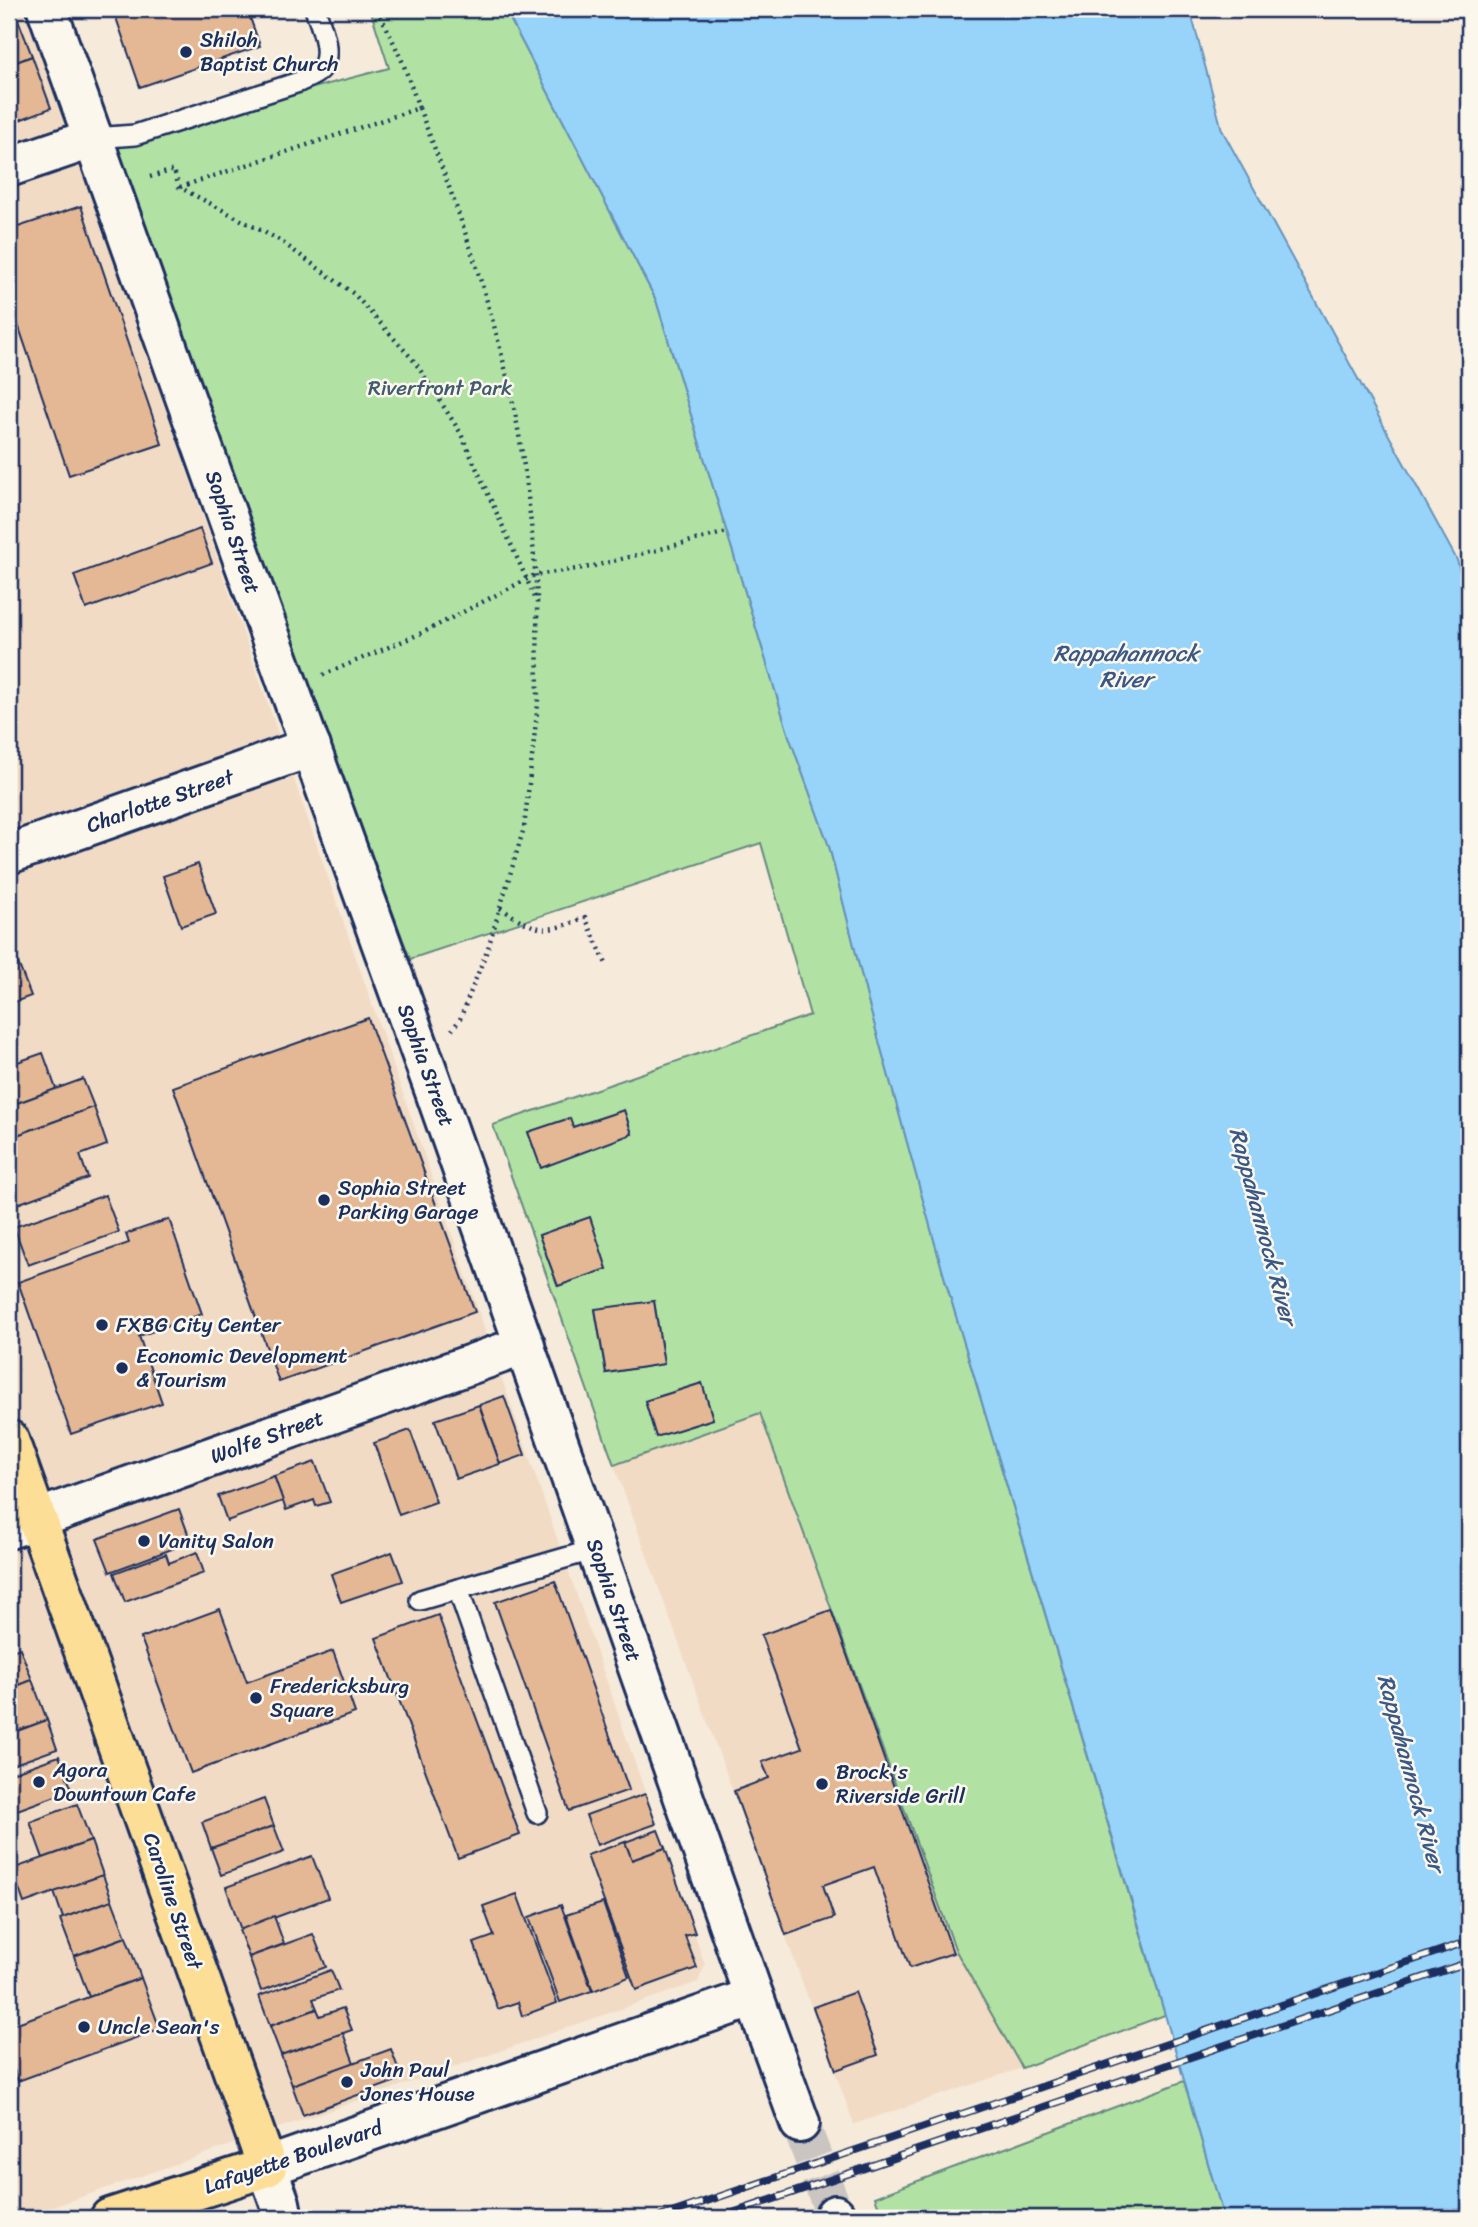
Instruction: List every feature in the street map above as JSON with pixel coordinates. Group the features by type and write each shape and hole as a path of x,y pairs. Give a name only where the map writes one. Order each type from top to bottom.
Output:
{"main road":[{"name":"Sophia Street","path":"47,9 800,2123"},
{"path":"9,167 94,138"},
{"name":"Charlotte Street","path":"9,854 311,747"},
{"name":"Wolfe Street","path":"23,1524 525,1345"},
{"name":"Caroline Street","path":"9,1440 23,1524 284,2213"},
{"name":"Lafayette Boulevard","path":"110,2218 267,2167 754,1997"}],"lane":[{"path":"94,138 135,135 299,82 314,74 323,66 326,54 315,9"},
{"path":"420,1600 597,1549"},
{"path":"458,1589 537,1813"}],"path":[{"path":"374,9 385,24 403,63 446,176 485,294 515,412 529,501 537,602 538,704 524,828 488,948 460,1020 449,1034"},
{"path":"179,187 419,108"},
{"path":"150,177 174,170 179,187 279,240 354,294 415,362 460,432 537,602"},
{"path":"323,676 424,632 526,578 590,567 727,532"},
{"path":"500,908 529,926 547,930 562,928 585,917 607,966"}],"shaded area":[{"path":"9,9 27,9 705,1965 698,1982 21,2218 9,2218"},
{"path":"760,1413 1022,2068 854,2124 614,1465"}],"green space":[{"name":"Riverfront Park","path":"370,9 505,9 656,300 789,736 829,846 868,1001 944,1276 1165,2015 1022,2068 956,1951 760,1413 614,1465 493,1125 810,1015 761,843 410,959 332,749 94,138 135,135 389,68","holes":["624,1110 632,1134 541,1167 528,1132 570,1118 573,1127","589,1218 607,1269 558,1286 539,1235","654,1301 664,1364 606,1373 595,1310","702,1383 713,1419 656,1436 645,1401"]},
{"path":"1184,2081 1224,2218 883,2218 875,2197"}],"water":[{"name":"Rappahannock River","path":"505,9 1190,9 1222,130 1457,560 1469,605 1469,2218 1224,2218 944,1276 868,1001 829,846 789,736 656,300"}],"building":[{"path":"9,9 14,9 32,56 9,65"},
{"name":"Shiloh Baptist Church","path":"113,9 247,9 260,46 140,87"},
{"path":"32,56 51,108 9,124 9,65"},
{"path":"81,206 162,444 69,475 9,298 9,230"},
{"path":"200,529 212,563 86,609 74,575"},
{"path":"198,864 216,914 181,926 163,876"},
{"path":"9,940 31,996 9,1004"},
{"name":"Sophia Street Parking Garage","path":"368,1018 475,1312 279,1382 173,1087"},
{"path":"43,1053 56,1089 9,1106 9,1065"},
{"path":"83,1079 94,1107 9,1138 9,1106"},
{"path":"94,1107 107,1145 80,1155 88,1178 9,1207 9,1138"},
{"path":"624,1110 632,1134 541,1168 528,1132 570,1118 573,1127"},
{"path":"105,1195 119,1232 28,1265 14,1227"},
{"path":"590,1217 607,1269 558,1286 539,1235"},
{"name":"FXBG City Center","path":"169,1219 202,1314 139,1336 162,1403 71,1434 18,1282 129,1243 126,1234"},
{"path":"654,1301 664,1364 606,1373 595,1309"},
{"path":"702,1383 713,1419 656,1437 645,1401"},
{"path":"504,1396 525,1455 500,1464 479,1405"},
{"path":"479,1405 500,1464 456,1479 435,1420"},
{"path":"410,1430 436,1502 399,1515 374,1443"},
{"path":"315,1462 330,1502 316,1506 314,1500 286,1510 274,1476"},
{"path":"274,1476 283,1501 227,1521 218,1496"},
{"name":"Vanity Salon","path":"179,1509 191,1542 110,1572 97,1539"},
{"path":"197,1552 204,1573 125,1602 114,1573 166,1554 169,1563"},
{"path":"392,1552 403,1581 341,1602 331,1574"},
{"path":"555,1581 629,1790 569,1811 495,1602"},
{"name":"Fredericksburg Square","path":"220,1609 247,1682 333,1651 355,1713 191,1773 141,1638"},
{"name":"Brock's Riverside Grill","path":"831,1610 953,1953 910,1968 874,1867 823,1885 834,1918 786,1935 734,1791 769,1778 762,1762 802,1748 761,1635"},
{"path":"438,1615 520,1835 458,1858 376,1638"},
{"path":"20,1648 32,1680 9,1689 9,1652"},
{"path":"32,1680 47,1720 9,1734 9,1689"},
{"path":"47,1720 57,1749 9,1766 9,1734"},
{"name":"Agora Downtown Cafe","path":"59,1756 72,1790 9,1813 9,1774"},
{"path":"645,1794 656,1824 597,1845 586,1815"},
{"path":"264,1799 274,1826 211,1848 202,1822"},
{"path":"77,1804 91,1841 43,1858 30,1822"},
{"path":"274,1826 284,1852 221,1875 211,1848"},
{"path":"658,1830 665,1848 632,1860 625,1842"},
{"path":"91,1841 103,1875 24,1903 12,1869"},
{"path":"625,1842 632,1860 665,1848 695,1933 685,1936 697,1968 636,1990 587,1855"},
{"path":"312,1856 328,1898 241,1930 226,1887"},
{"path":"103,1875 112,1900 63,1918 54,1892"},
{"path":"517,1894 557,2003 522,2016 518,2002 498,2009 474,1943 494,1936 483,1906"},
{"path":"112,1900 126,1937 74,1956 60,1919"},
{"path":"603,1903 629,1977 593,1991 566,1915"},
{"path":"561,1905 592,1991 560,2002 529,1917"},
{"path":"274,1916 284,1944 249,1957 239,1930"},
{"path":"313,1934 326,1967 261,1991 249,1957"},
{"path":"126,1937 141,1978 89,1997 74,1956"},
{"path":"331,1970 339,1990 313,1999 317,2009 270,2026 259,1996"},
{"name":"Uncle Sean's","path":"141,1978 160,2029 18,2081 9,2055 9,2026"},
{"path":"855,1992 878,2055 836,2070 813,2007"},
{"path":"343,2008 352,2030 281,2055 270,2026 317,2009 320,2016"},
{"path":"343,2033 354,2063 292,2085 281,2055"},
{"name":"John Paul Jones House","path":"391,2049 402,2079 303,2115 292,2085"}],"tunnel":[{"path":"800,2123 835,2215"}],"railway":[{"path":"657,2218 1469,1941"},
{"path":"718,2218 1469,1962"}],"place":[{"name":"Shiloh Baptist Church","path":"186,52"},
{"name":"Sophia Street Parking Garage","path":"324,1200"},
{"name":"FXBG City Center","path":"102,1325"},
{"name":"Economic Development & Tourism","path":"122,1368"},
{"name":"Vanity Salon","path":"144,1541"},
{"name":"Fredericksburg Square","path":"256,1698"},
{"name":"Agora Downtown Cafe","path":"39,1782"},
{"name":"Brock's Riverside Grill","path":"822,1784"},
{"name":"Uncle Sean's","path":"84,2027"},
{"name":"John Paul Jones House","path":"347,2082"}]}
